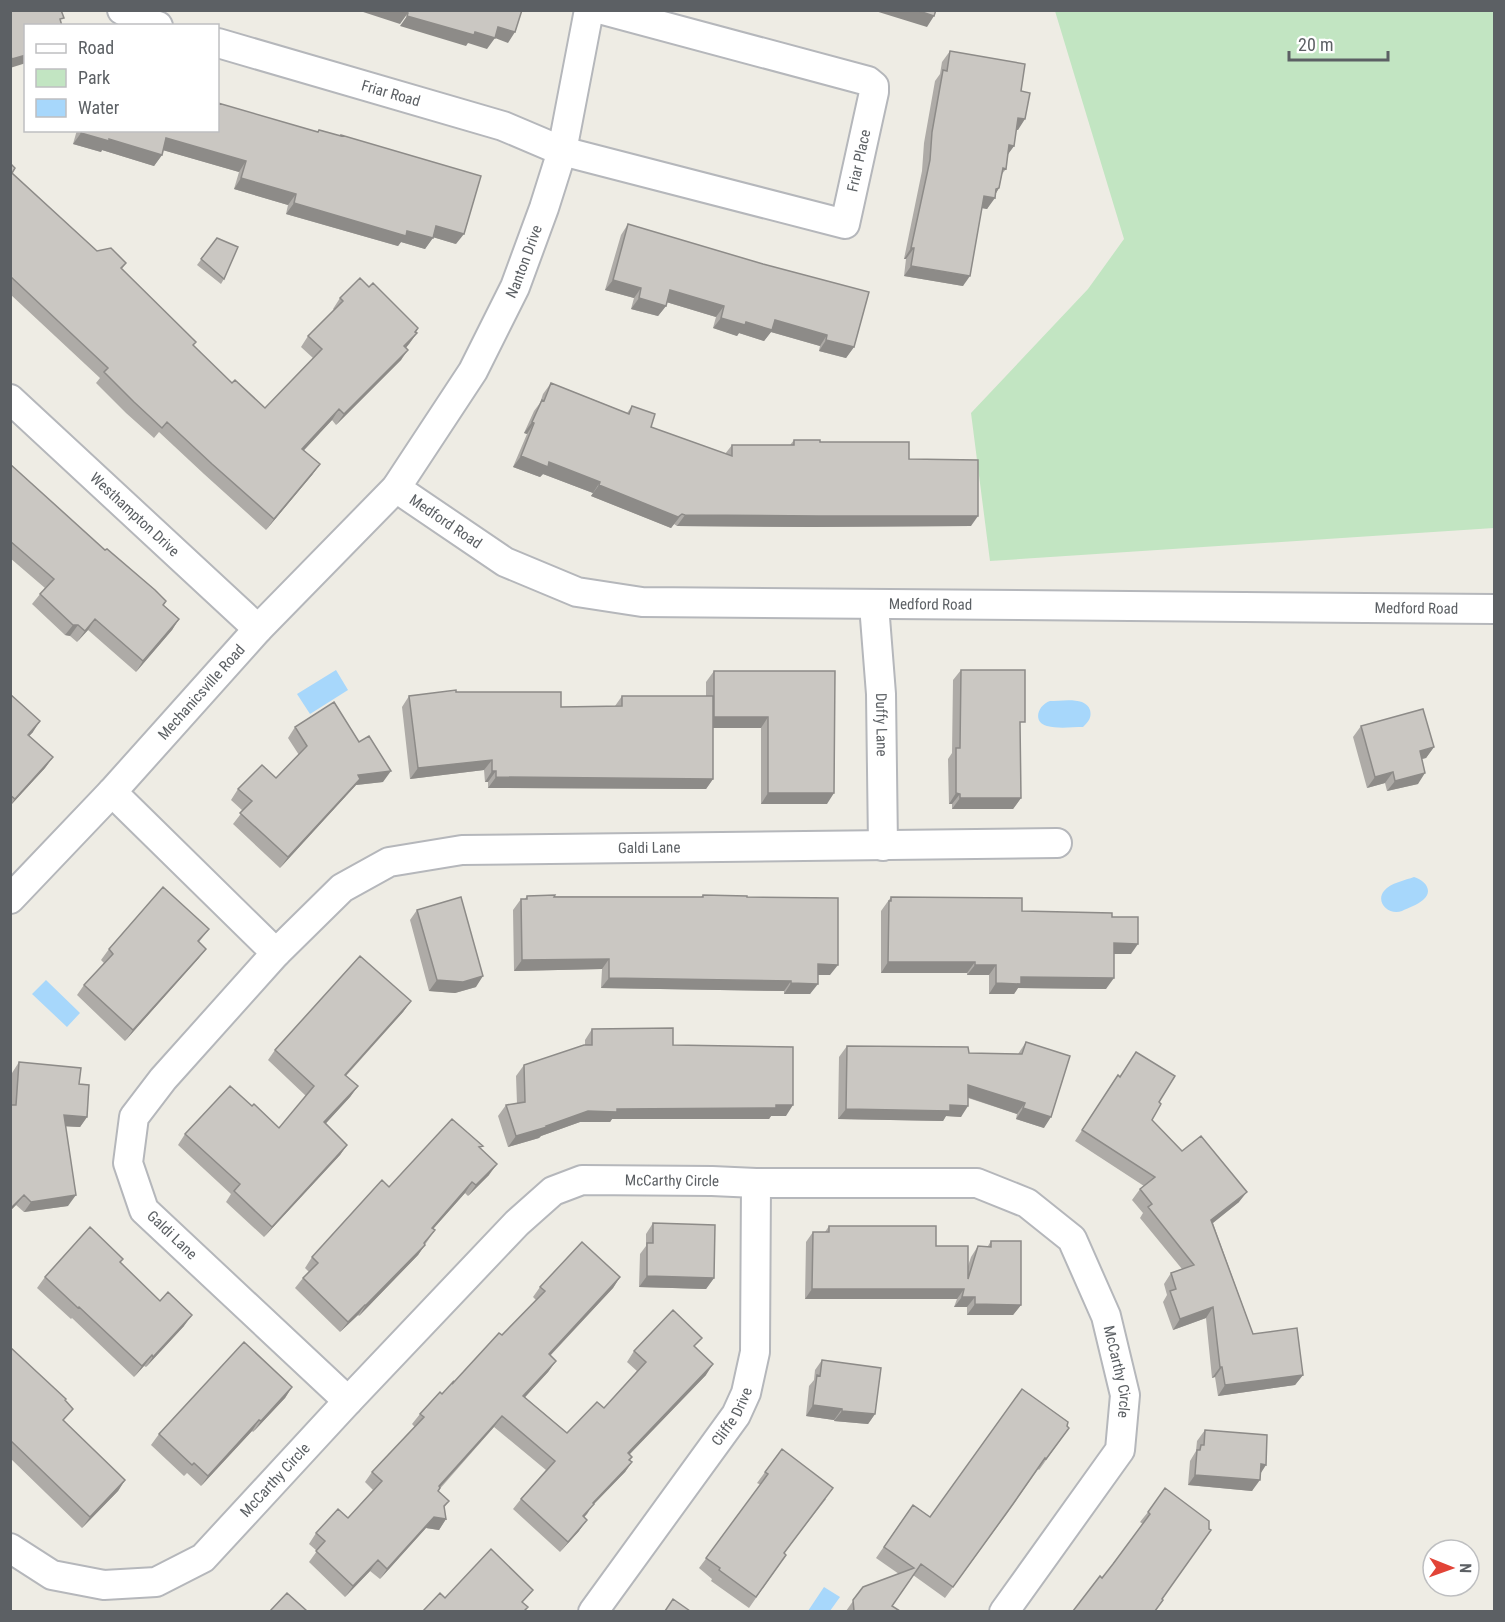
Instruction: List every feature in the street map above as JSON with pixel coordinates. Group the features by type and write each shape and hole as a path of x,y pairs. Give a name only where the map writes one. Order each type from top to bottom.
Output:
{"street":[{"name":"Nanton Drive","path":"396,488 473,371 515,287 562,151 589,10"},
{"name":"Friar Place","path":"562,151 845,224 874,86 868,81 603,10"},
{"path":"126,13 152,24"},
{"name":"Friar Road","path":"219,43 503,126 562,151"},
{"name":"Westhampton Drive","path":"10,399 258,629"},
{"name":"Medford Road","path":"396,488 505,562 577,592 642,602 1494,609"},
{"name":"Mechanicsville Road","path":"10,899 112,792 258,629 396,488"},
{"name":"Duffy Lane","path":"874,605 881,694 883,846"},
{"path":"112,792 276,953"},
{"name":"Galdi Lane","path":"348,1401 144,1210 128,1163 134,1117 163,1079 276,953 342,888 389,862 462,850 1057,843"},
{"name":"McCarthy Circle","path":"10,1548 52,1575 104,1585 156,1582 203,1558 517,1223 553,1191 582,1180 977,1183 1027,1203 1071,1239 1106,1316 1125,1395 1120,1450 1004,1611"},
{"name":"Cliffe Drive","path":"593,1611 736,1415 746,1393 755,1352 756,1183"}],"green space":[{"path":"1055,11 1494,11 1494,528 990,561 971,413 1088,289 1124,239"}],"water":[{"path":"336,670 348,690 310,714 297,694"},
{"path":"1073,700 1084,703 1090,710 1089,720 1083,727 1056,727 1042,724 1038,714 1042,706 1050,701"},
{"path":"1414,877 1427,886 1426,897 1402,911 1388,910 1381,899 1384,891 1394,884"},
{"path":"46,980 80,1013 67,1027 32,994"},
{"path":"824,1587 840,1597 830,1611 808,1611"}],"building":[{"path":"10,10 61,10 64,18 60,19 61,24 24,24 24,56 12,59"},
{"path":"399,10 522,10 515,32 498,27 495,38 475,32 474,35 407,16 408,13"},
{"path":"916,10 936,10 934,16"},
{"path":"950,51 1025,64 1021,91 1030,93 1025,119 1018,118 1014,146 1009,145 1006,169 1003,168 995,198 984,196 970,276 911,266 914,248 911,248 930,160 932,132 943,70 947,71"},
{"path":"219,103 318,132 319,130 341,135 481,176 464,234 436,226 433,238 407,231 406,236 294,203 296,194 241,178 246,161 166,138 162,155 81,133 219,132"},
{"path":"10,163 15,168 12,173 97,251 111,248 126,263 121,268 196,342 193,345 232,383 235,380 265,408 322,349 308,336 343,301 340,298 360,278 369,287 373,283 418,328 415,332 417,333 404,346 408,350 344,414 339,409 302,449 320,464 274,519 167,422 162,428 104,372 108,368 10,276"},
{"path":"628,224 763,264 869,292 854,347 826,340 827,335 775,320 772,330 746,322 745,325 721,318 724,306 670,290 666,306 639,298 641,288 613,280"},
{"path":"217,238 238,247 224,279 201,259"},
{"path":"551,383 629,414 632,406 655,414 651,427 732,456 732,445 794,445 794,440 820,440 820,442 909,442 909,459 978,460 978,516 682,514 678,517 549,462 548,467 521,456 534,423 532,422"},
{"path":"10,464 105,550 107,549 155,590 166,601 163,605 179,619 143,661 95,619 85,631 78,625 73,625 40,594 54,579 10,541"},
{"path":"961,670 1025,670 1025,722 1020,722 1021,798 960,798 960,794 956,793 956,748 960,748"},
{"path":"714,671 835,671 834,793 768,793 768,717 714,717"},
{"path":"456,690 456,692 561,692 561,707 622,706 622,696 713,696 713,779 496,777 496,771 492,771 492,760 418,768 409,696"},
{"path":"10,694 40,721 28,735 53,757 15,799 10,795"},
{"path":"334,702 359,742 369,736 391,771 358,775 360,779 288,857 240,813 252,801 238,789 262,765 276,778 307,746 295,727"},
{"path":"1423,709 1434,747 1420,751 1425,773 1395,781 1393,772 1375,777 1361,726"},
{"path":"163,887 209,929 198,941 206,949 133,1030 84,985 113,954 109,949"},
{"path":"555,895 554,897 703,897 703,895 838,898 838,965 818,964 818,984 791,983 791,981 609,978 609,959 522,960 521,899 527,899 527,896"},
{"path":"461,897 483,976 463,982 437,980 417,910"},
{"path":"891,897 1022,898 1022,911 1112,913 1112,917 1138,917 1138,944 1114,943 1114,978 1021,977 1021,984 996,983 996,965 975,965 975,962 888,962 889,901"},
{"path":"360,956 411,1001 345,1075 358,1086 324,1122 347,1145 272,1227 234,1191 240,1184 185,1134 230,1086 252,1106 254,1104 279,1128 314,1086 275,1050"},
{"path":"673,1028 673,1045 793,1047 793,1105 776,1105 776,1108 588,1111 516,1136 506,1105 525,1102 524,1065 584,1045 592,1045 592,1029"},
{"path":"1026,1042 1070,1056 1051,1117 1023,1108 1025,1103 968,1085 968,1106 950,1105 950,1111 846,1109 847,1046 968,1047 969,1053 1022,1054"},
{"path":"1136,1052 1175,1076 1159,1102 1161,1104 1152,1120 1182,1151 1201,1136 1247,1192 1211,1220 1253,1334 1297,1328 1303,1375 1225,1385 1222,1367 1220,1367 1213,1307 1180,1319 1170,1291 1176,1289 1171,1273 1194,1265 1148,1207 1152,1204 1140,1189 1155,1177 1082,1130"},
{"path":"19,1062 81,1068 79,1084 89,1085 87,1117 64,1115 76,1195 31,1202 24,1195 10,1209 10,1105 16,1105"},
{"path":"452,1119 483,1146 479,1147 497,1164 476,1185 472,1182 432,1228 435,1230 424,1243 425,1245 348,1322 303,1278 318,1263 312,1257 382,1180 389,1187"},
{"path":"653,1223 715,1225 714,1278 647,1276 647,1243 653,1243"},
{"path":"829,1226 936,1226 936,1246 968,1246 968,1279 978,1246 991,1247 991,1241 1021,1241 1021,1305 975,1304 975,1297 962,1297 964,1289 812,1289 813,1232 829,1232"},
{"path":"90,1227 123,1259 120,1262 160,1301 168,1292 192,1315 142,1366 45,1277"},
{"path":"582,1242 620,1277 549,1354 556,1361 523,1396 567,1433 597,1402 604,1408 646,1362 634,1351 673,1310 702,1338 694,1346 713,1364 628,1453 632,1457 629,1460 632,1462 593,1503 583,1516 587,1520 568,1542 521,1499 555,1461 502,1416 439,1486 438,1491 449,1501 444,1506 446,1519 434,1517 387,1569 378,1560 353,1586 316,1551 325,1541 316,1533 338,1509 348,1518 382,1481 372,1472 424,1417 420,1414 440,1392 442,1394 453,1383 499,1333 502,1335 545,1291 540,1287"},
{"path":"244,1342 292,1387 208,1476 194,1463 192,1465 159,1434"},
{"path":"10,1347 66,1399 73,1409 63,1420 125,1480 90,1517 10,1440"},
{"path":"822,1360 881,1368 875,1414 813,1405 817,1375 820,1376"},
{"path":"1022,1389 1068,1422 1069,1428 953,1587 921,1564 892,1606 900,1611 854,1611 853,1600 863,1587 914,1568 884,1547 913,1505 930,1517"},
{"path":"1205,1430 1267,1435 1266,1465 1261,1464 1260,1480 1195,1475 1197,1450 1204,1445"},
{"path":"782,1449 833,1488 784,1553 786,1555 756,1597 706,1558 768,1474 765,1472"},
{"path":"1165,1488 1209,1521 1211,1530 1155,1611 1073,1611 1100,1576 1102,1578 1113,1564 1150,1514 1148,1512"},
{"path":"491,1549 533,1590 522,1602 528,1607 524,1611 423,1611 440,1593 445,1598"},
{"path":"287,1593 307,1611 270,1611"},
{"path":"673,1599 690,1611 665,1611"}]}
